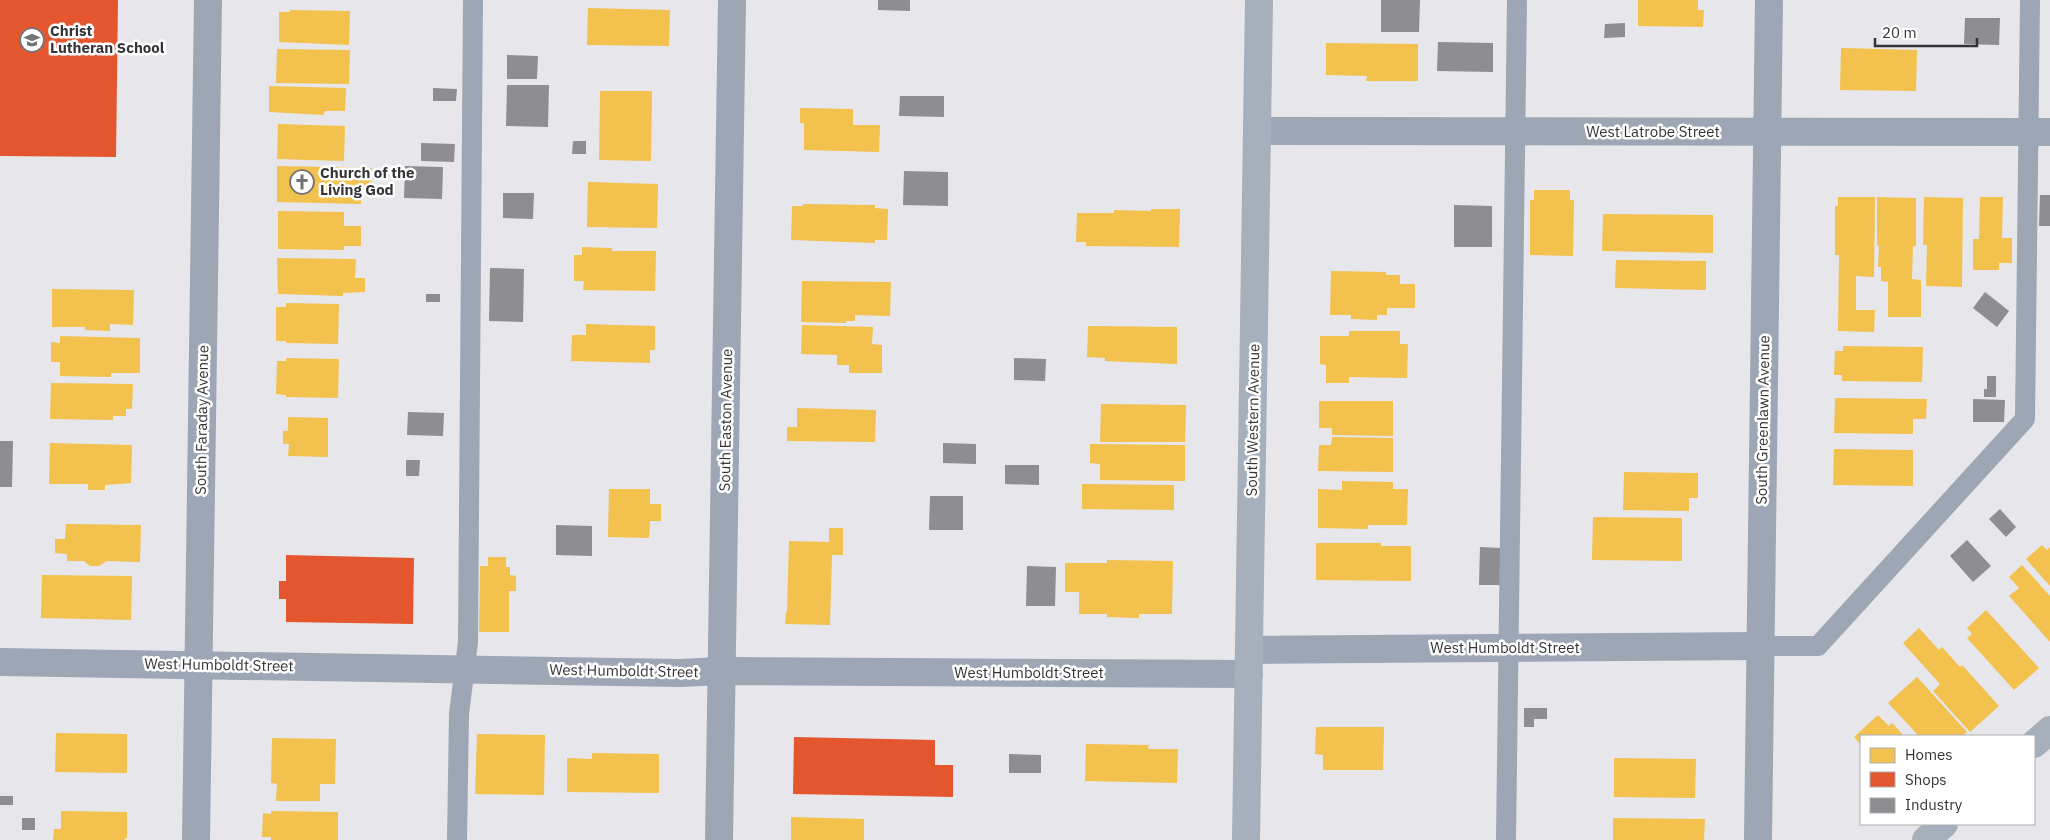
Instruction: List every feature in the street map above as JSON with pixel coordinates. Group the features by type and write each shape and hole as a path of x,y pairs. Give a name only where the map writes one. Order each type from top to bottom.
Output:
{"main road":[{"name":"South Western Avenue","path":"1246,840 1259,0"},
{"path":"2035,743 2050,730"},
{"path":"1926,840 1943,825"}],"street":[{"name":"South Faraday Avenue","path":"196,840 208,0"},
{"name":"South Easton Avenue","path":"719,840 732,0"},
{"name":"South Greenlawn Avenue","path":"1758,840 1769,0"},
{"name":"West Latrobe Street","path":"1257,130 2039,132"},
{"name":"West Humboldt Street","path":"0,662 680,673 1249,662 1508,648 1761,646"}],"lane":[{"path":"457,840 459,714 465,669 468,622 473,0"},
{"path":"1506,840 1517,0"},
{"path":"1761,646 1818,646 2025,418 2039,132 2030,0"}],"building: Homes":[{"path":"1638,0 1698,0 1698,10 1704,10 1703,27 1638,26"},
{"path":"588,8 670,10 669,46 587,45"},
{"path":"290,10 350,11 349,45 279,42 279,12 290,12"},
{"path":"1326,43 1418,44 1418,81 1366,81 1367,76 1326,75"},
{"path":"1841,48 1917,50 1916,91 1840,90"},
{"path":"277,49 350,50 349,84 276,83"},
{"path":"269,86 346,88 345,111 325,111 323,115 269,112"},
{"path":"600,91 652,91 651,161 599,160"},
{"path":"800,108 853,109 853,125 880,125 879,152 804,150 804,123 800,123"},
{"path":"278,124 345,126 344,161 277,159"},
{"path":"277,166 372,168 371,191 361,191 361,204 277,202"},
{"path":"588,182 658,184 657,228 587,227"},
{"path":"1534,190 1570,190 1570,200 1574,200 1573,256 1530,255 1530,200 1534,200"},
{"path":"1838,197 1875,197 1874,277 1856,276 1856,310 1875,310 1874,332 1838,331 1839,255 1835,255 1835,206 1838,206"},
{"path":"1877,197 1916,198 1916,246 1913,246 1912,279 1921,280 1921,317 1888,317 1888,282 1881,281 1881,267 1878,267"},
{"path":"1924,197 1963,198 1962,287 1926,286 1927,245 1923,245"},
{"path":"1980,197 2003,197 2002,238 2012,238 2012,263 1999,263 1999,270 1973,270 1973,239 1979,239"},
{"path":"803,204 875,205 875,208 888,209 887,240 875,240 875,243 791,240 792,206 803,206"},
{"path":"1151,209 1180,209 1179,247 1086,246 1086,242 1076,242 1077,213 1114,213 1114,210 1151,211"},
{"path":"278,211 344,212 344,226 361,226 361,246 344,246 344,250 278,249"},
{"path":"1603,214 1713,215 1713,253 1602,251"},
{"path":"582,247 612,248 612,251 656,251 655,291 583,290 584,281 574,281 574,255 582,255"},
{"path":"277,258 356,259 355,278 365,278 365,292 343,293 343,296 278,294"},
{"path":"1616,260 1706,261 1706,290 1615,288"},
{"path":"1331,271 1386,272 1386,275 1400,275 1400,284 1415,284 1415,308 1387,308 1387,315 1377,315 1377,320 1351,319 1351,315 1330,315"},
{"path":"802,281 891,282 890,316 855,315 855,321 846,321 846,323 801,322"},
{"path":"52,289 134,290 133,325 110,324 110,331 85,330 85,327 52,327"},
{"path":"286,303 339,304 338,344 286,343 286,341 276,341 276,307 286,307"},
{"path":"586,324 655,326 655,350 650,350 650,363 571,361 572,335 586,335"},
{"path":"802,325 873,327 872,344 882,345 882,373 849,373 849,365 837,365 837,355 801,354"},
{"path":"1088,326 1177,327 1177,364 1105,361 1105,358 1087,357"},
{"path":"1349,331 1400,331 1400,344 1408,344 1407,378 1349,377 1349,383 1326,383 1326,365 1320,364 1320,336 1349,336"},
{"path":"60,336 140,338 140,373 111,373 111,377 60,376 60,362 51,362 51,342 60,343"},
{"path":"1843,346 1923,347 1922,382 1842,381 1842,375 1834,375 1835,351 1843,351"},
{"path":"286,358 339,359 338,398 286,397 286,395 276,394 277,361 286,361"},
{"path":"51,383 133,384 132,409 126,409 126,416 113,416 113,420 50,419"},
{"path":"1835,398 1927,399 1926,419 1913,419 1913,434 1834,433"},
{"path":"1319,401 1393,401 1393,436 1332,435 1332,428 1319,428"},
{"path":"1101,404 1186,405 1185,442 1100,442"},
{"path":"797,408 876,410 875,442 787,441 787,427 797,427"},
{"path":"288,417 328,418 328,457 288,456 289,444 283,444 283,431 288,431"},
{"path":"1332,437 1393,438 1393,472 1318,471 1319,445 1331,445"},
{"path":"50,443 132,445 131,483 105,485 105,490 88,490 88,484 49,484"},
{"path":"1090,444 1185,445 1185,481 1100,480 1100,464 1090,463"},
{"path":"1834,449 1913,450 1913,486 1833,485"},
{"path":"1624,472 1698,473 1698,498 1689,498 1689,511 1623,510"},
{"path":"1342,481 1393,482 1393,489 1408,489 1407,525 1368,525 1368,529 1318,528 1318,489 1342,490"},
{"path":"1082,484 1174,485 1174,510 1082,509"},
{"path":"609,489 650,489 650,504 661,504 661,521 650,521 649,538 608,537"},
{"path":"1593,517 1682,518 1682,561 1592,560"},
{"path":"66,524 141,525 140,562 107,561 99,566 90,566 84,561 67,561 67,554 55,553 55,539 65,539"},
{"path":"829,528 843,528 843,555 832,555 830,625 785,624 789,541 829,542"},
{"path":"1316,543 1381,543 1381,546 1411,546 1411,581 1316,580"},
{"path":"2042,545 2047,550 2050,547 2050,586 2026,559"},
{"path":"488,557 506,557 506,567 510,567 510,575 516,576 516,591 509,591 509,632 479,632 480,566 488,566"},
{"path":"1107,560 1173,561 1172,614 1139,614 1139,618 1107,617 1107,614 1079,614 1079,592 1065,592 1065,563 1107,563"},
{"path":"2022,565 2050,596 2050,642 2009,596 2019,588 2009,577"},
{"path":"42,575 132,576 131,620 41,618"},
{"path":"1986,610 2039,668 2014,690 1967,638 1972,634 1967,628"},
{"path":"1919,628 1939,650 1942,647 1960,667 1962,665 1999,706 1970,732 1933,691 1940,684 1903,643"},
{"path":"1917,677 1967,732 1963,735 1918,735 1888,703"},
{"path":"1878,715 1889,726 1892,723 1903,735 1860,735 1860,744 1854,737"},
{"path":"1316,727 1384,727 1383,770 1323,770 1323,755 1315,754"},
{"path":"56,733 127,734 127,773 55,772"},
{"path":"477,734 545,735 544,795 475,794"},
{"path":"272,738 336,739 335,784 320,784 320,801 276,801 277,784 271,783"},
{"path":"1086,744 1149,745 1148,749 1178,749 1177,783 1085,781"},
{"path":"592,753 659,754 659,793 567,792 567,758 592,759"},
{"path":"1614,758 1696,759 1695,798 1614,797"},
{"path":"61,811 127,812 127,838 125,840 53,840 54,829 61,829"},
{"path":"271,811 338,812 338,840 271,840 271,837 262,837 263,813 271,814"},
{"path":"791,817 864,819 864,840 791,840"},
{"path":"1613,818 1705,819 1704,840 1613,840"}],"building: Shops":[{"path":"0,0 118,0 116,157 0,156"},
{"path":"286,555 414,558 413,624 286,622 286,599 279,599 279,581 286,581"},
{"path":"794,737 935,740 935,765 953,765 953,797 793,794"}],"building: Industry":[{"path":"878,0 910,0 910,11 878,10"},
{"path":"1381,0 1420,0 1419,32 1381,32"},
{"path":"1965,18 2000,18 1999,45 1964,44"},
{"path":"1625,23 1625,37 1604,38 1605,24"},
{"path":"1438,42 1493,43 1493,72 1437,71"},
{"path":"507,55 538,56 537,79 507,79"},
{"path":"507,85 549,85 548,127 506,126"},
{"path":"433,88 457,89 456,101 433,101"},
{"path":"900,96 944,96 944,117 899,116"},
{"path":"573,141 586,141 586,154 572,154"},
{"path":"421,143 455,144 454,162 421,161"},
{"path":"405,166 443,167 442,199 404,198"},
{"path":"904,171 948,172 948,206 903,205"},
{"path":"503,193 534,193 533,219 503,218"},
{"path":"2040,195 2050,195 2050,226 2039,226"},
{"path":"1454,205 1492,206 1492,247 1454,247"},
{"path":"490,268 524,269 523,322 489,321"},
{"path":"1985,292 2009,311 1997,327 1973,308"},
{"path":"426,294 440,294 440,302 426,302"},
{"path":"1014,358 1046,359 1045,381 1014,380"},
{"path":"1987,376 1996,376 1996,397 1984,397 1984,389 1987,389"},
{"path":"1973,399 2005,400 2004,422 1973,422"},
{"path":"408,412 444,413 443,436 407,435"},
{"path":"0,441 13,441 12,487 0,487"},
{"path":"943,443 976,444 976,464 943,463"},
{"path":"406,460 420,460 419,476 406,476"},
{"path":"1005,465 1039,465 1039,485 1005,484"},
{"path":"930,496 963,496 963,530 929,530"},
{"path":"2000,509 2016,527 2006,537 1989,519"},
{"path":"556,525 592,526 592,556 556,555"},
{"path":"1967,540 1991,566 1973,582 1950,556"},
{"path":"1480,547 1501,548 1501,585 1479,585"},
{"path":"1027,566 1056,567 1055,606 1026,606"},
{"path":"1524,708 1547,708 1547,719 1534,719 1534,727 1524,727"},
{"path":"1009,754 1041,755 1041,773 1009,773"},
{"path":"0,796 13,796 13,805 0,805"},
{"path":"22,818 35,818 35,830 22,830"}],"place":[{"name":"Christ Lutheran School","path":"32,40"},
{"name":"Church of the Living God","path":"302,182"}]}
